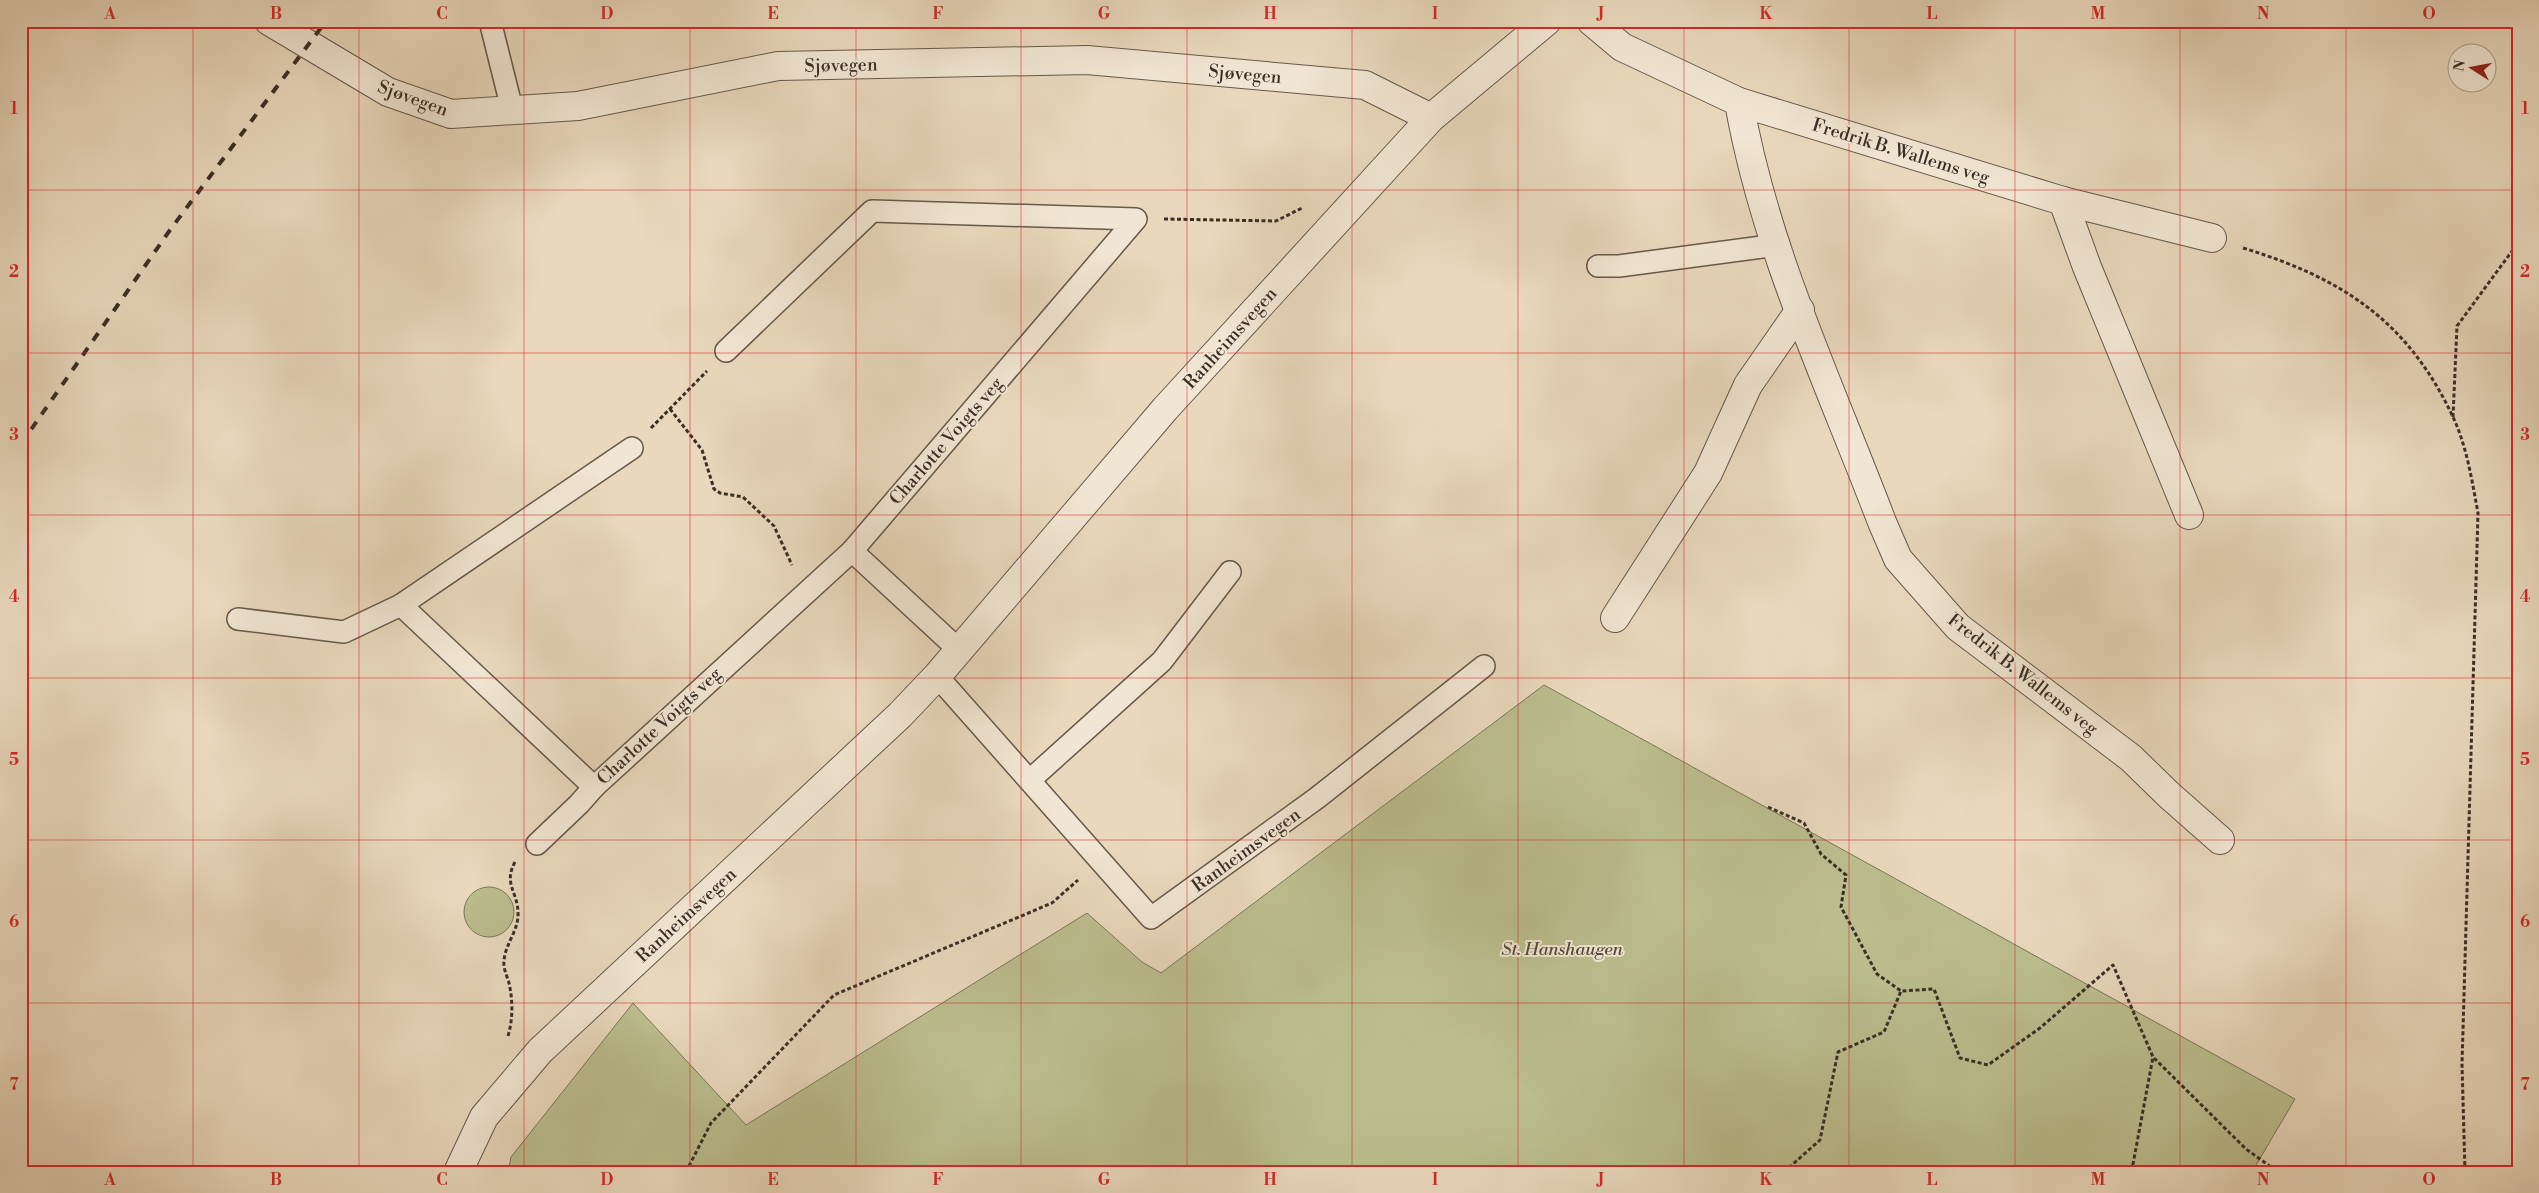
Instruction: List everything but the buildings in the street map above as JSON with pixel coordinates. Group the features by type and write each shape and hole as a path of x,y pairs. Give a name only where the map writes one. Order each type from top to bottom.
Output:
{"street":[{"name":"Sjøvegen","path":"269,21 388,92 450,114 578,106 778,66 1087,60 1365,85 1431,118"},
{"name":"Ranheimsvegen","path":"458,1172 484,1117 540,1051 900,715 937,676 1165,409 1431,118 1546,21"},
{"name":"Fredrik B. Wallems veg","path":"1591,21 1622,47 1739,102 2063,201 2212,238"},
{"name":"Fredrik B. Wallems veg","path":"1739,102 1748,154 1777,245 1800,310 1898,560 1958,627 2131,758 2169,796 2220,840"},
{"path":"2063,201 2087,267 2189,515"},
{"path":"1615,618 1708,473 1748,385 1800,310"}],"lane":[{"path":"490,21 512,109"},
{"path":"726,351 872,211 1136,219"},
{"name":"Charlotte Voigts veg","path":"402,605 594,787 808,588 852,551 1136,219"},
{"path":"1598,266 1619,266 1777,245"},
{"path":"238,619 344,632 402,605 632,448"},
{"path":"852,551 959,650"},
{"path":"1030,780 1162,661 1230,572"},
{"name":"Ranheimsvegen","path":"937,676 1151,918 1317,798 1484,666"},
{"path":"537,844 580,804 594,787"}],"path":[{"path":"1136,219 1276,221 1307,206 1344,212"},
{"path":"2212,238 2282,261 2352,294 2378,315 2406,342 2428,374 2453,418 2468,461 2478,513 2462,1055 2465,1172"},
{"path":"2453,418 2457,326 2518,243"},
{"path":"632,448 726,351"},
{"path":"670,409 702,450 714,489 720,493 743,497 774,526 793,568 808,588"},
{"path":"1768,807 1804,822 1821,854 1846,875 1841,907 1877,974 1901,991 1934,989 1960,1058 1988,1065 2040,1028 2113,966 2153,1057 2246,1150 2278,1172"},
{"path":"524,1069 505,1048 512,1015 512,999 504,963 505,951 516,926 518,914 510,882 510,871 516,861 537,844"},
{"path":"686,1172 712,1123 834,995 1052,903 1099,861"},
{"path":"1784,1172 1820,1140 1838,1052 1884,1032 1901,991"},
{"path":"2135,1172 2133,1164 2153,1057"}],"green space":[{"name":"St. Hanshaugen","path":"1544,685 2295,1099 2252,1172 508,1172 511,1157 633,1003 746,1125 1087,913 1142,962 1161,973"},
{"path":"489,887 498,889 509,898 514,912 512,921 503,932 489,937 480,935 469,926 464,912 466,903 475,892"}],"railway":[{"path":"21,444 170,230 326,21"}]}
